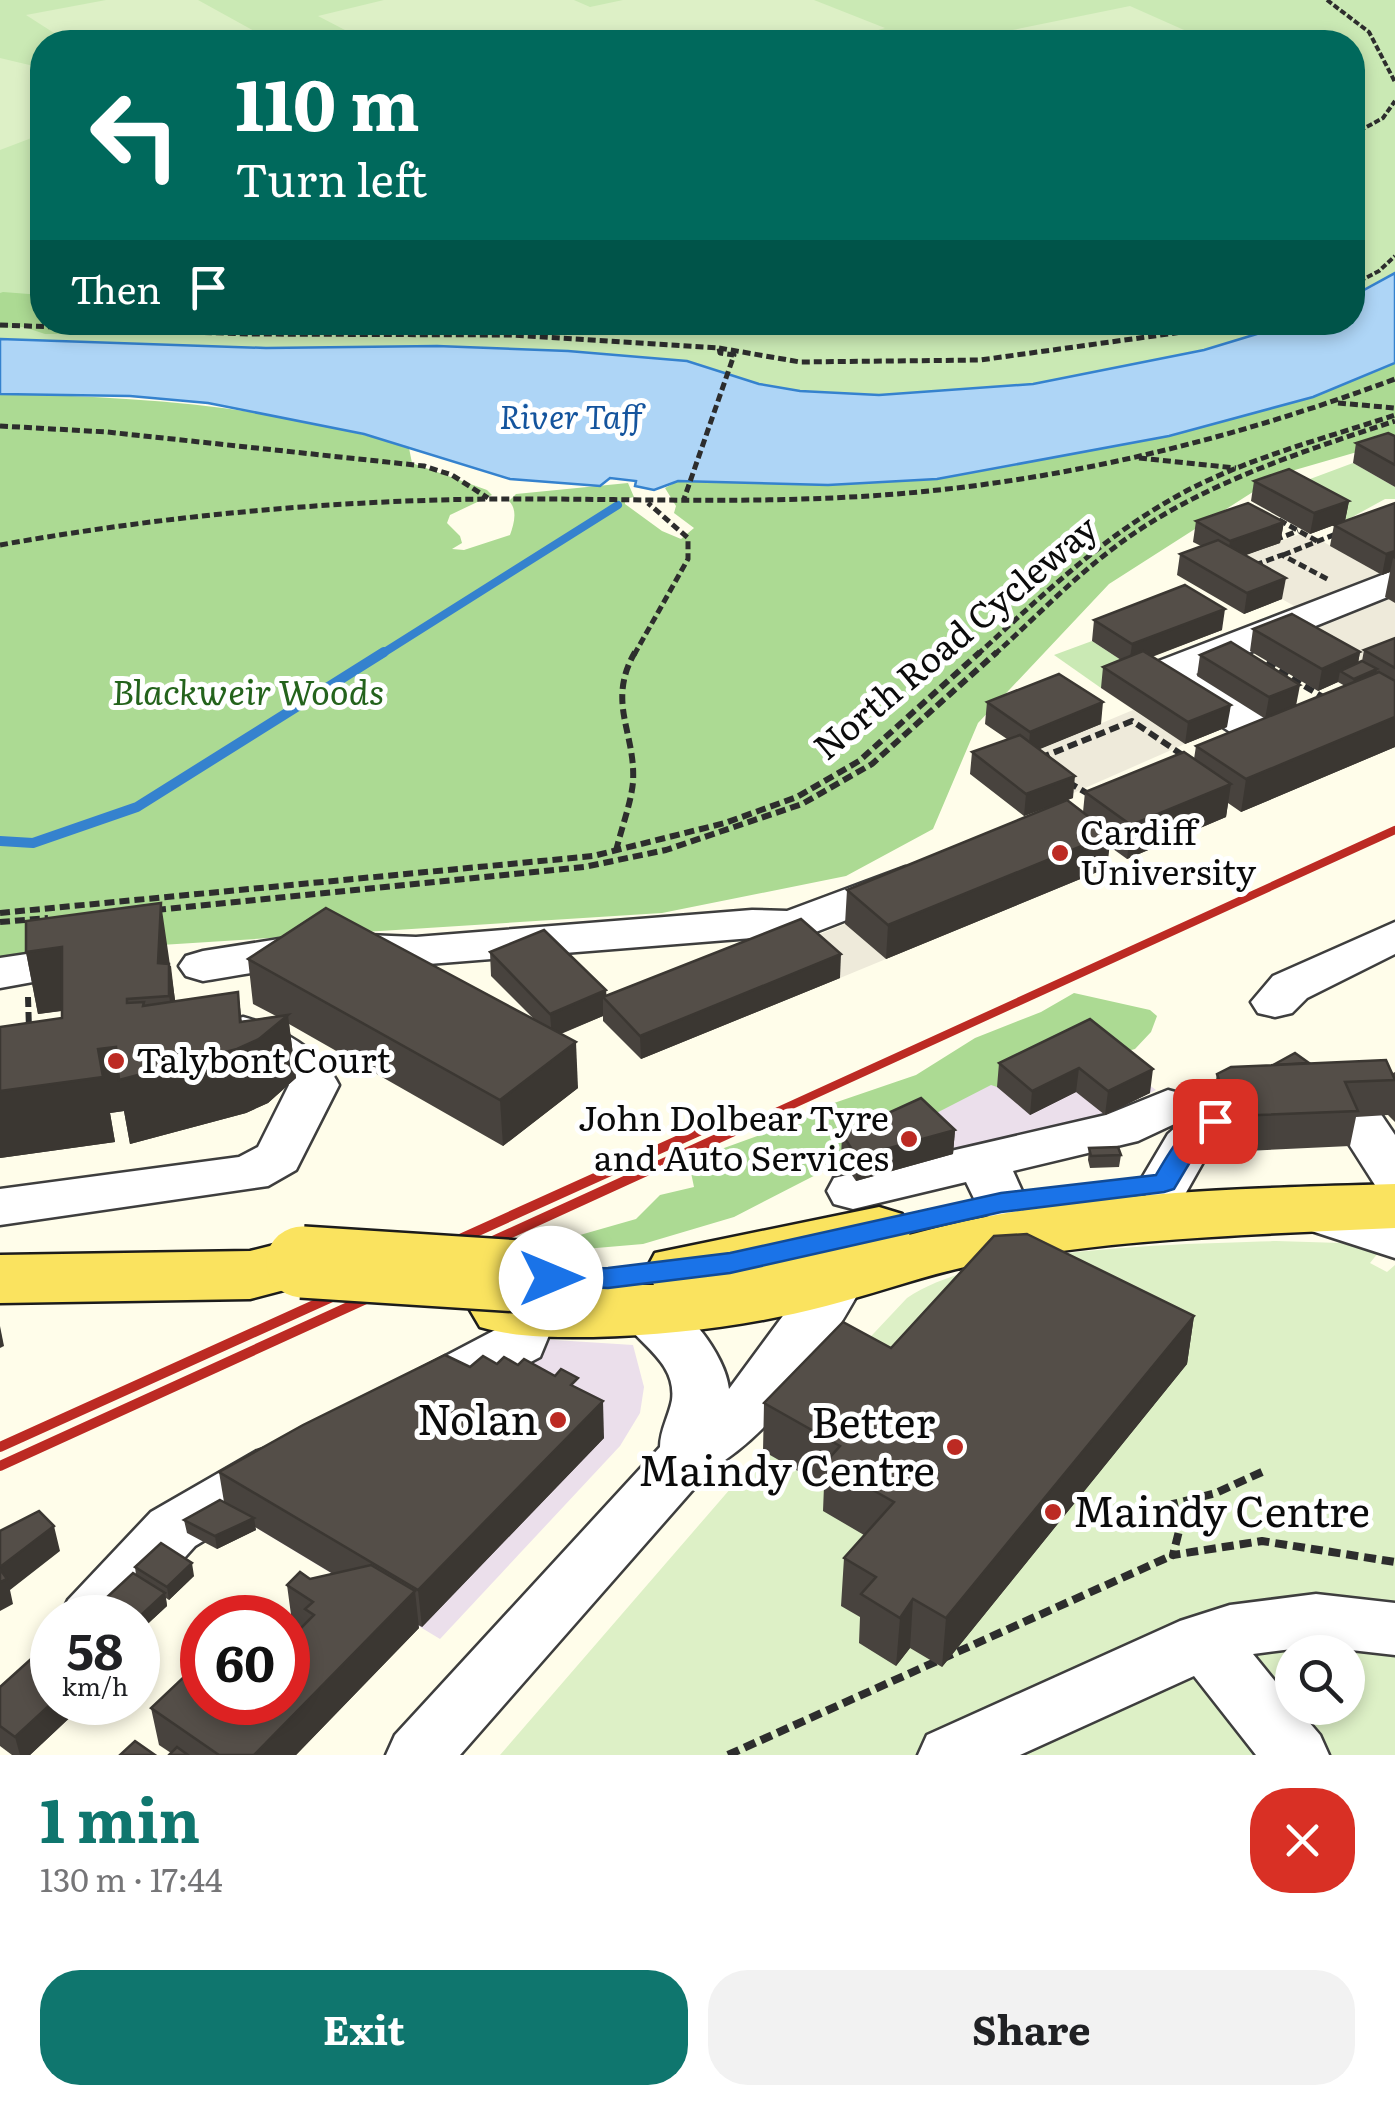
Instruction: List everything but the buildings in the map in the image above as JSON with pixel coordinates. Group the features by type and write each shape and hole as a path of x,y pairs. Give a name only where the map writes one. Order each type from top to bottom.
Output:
{"main road":[{"path":"529,1300 624,1276 730,1263 992,1182 1197,1138 1363,1137"},
{"path":"0,1279 222,1274 286,1296 529,1300 646,1312 734,1301 1017,1235 1138,1220 1300,1209 1363,1137"}],"street":[{"path":"1188,760 1277,728 1166,672 1395,581"},
{"path":"1225,648 1274,678"},
{"path":"202,966 317,947 416,951 752,924 792,925 935,869"},
{"path":"1275,1002 1290,987 1395,936"},
{"path":"0,1207 250,1173 278,1158 314,1084 307,1071 245,1035 225,1016 215,978 202,966 144,941 68,960 14,984"},
{"path":"853,1191 992,1182"},
{"path":"1300,1209 1352,1222 1395,1240"},
{"path":"419,1755 690,1452 714,1443 789,1356 840,1278"},
{"path":"387,1411 520,1342 529,1300"},
{"path":"646,1312 680,1342 699,1373 698,1413 687,1434 690,1452"},
{"path":"111,1595 173,1529 195,1513 334,1438"},
{"path":"951,1755 1204,1640 1286,1621 1351,1622 1395,1629"},
{"path":"1204,1640 1296,1755"}],"path":[{"path":"1328,0 1368,32 1395,82"},
{"path":"1365,129 1391,112 1395,101"},
{"path":"1365,278 1395,256"},
{"path":"0,325 30,326"},
{"path":"508,335 719,348 800,362 943,362 1154,335"},
{"path":"684,499 734,355 720,354 719,348"},
{"path":"0,545 202,512 489,499 826,499 930,490 1131,456 1336,402 1395,380"},
{"path":"1336,402 1395,414"},
{"path":"144,941 666,850 802,804 872,764 1113,548 1146,524 1248,470 1395,414"},
{"name":"North Road Cycleway","path":"0,913 527,864 616,852 725,823 797,797 838,777 882,743 1101,546 1161,505 1238,468 1395,414"},
{"path":"0,426 106,432 424,466 452,475 489,499"},
{"path":"1131,456 1238,468"},
{"path":"616,852 633,782 620,700 625,670 688,559 690,546 688,538 647,502"},
{"path":"1271,516 1317,541"},
{"path":"1260,578 1245,569 1347,530"},
{"path":"1266,531 1280,538 1298,531"},
{"path":"1282,555 1345,589"},
{"path":"1052,769 1039,759 1132,720 1188,760"},
{"path":"1065,779 1086,796 1103,790"},
{"path":"0,922 89,915"},
{"path":"14,984 29,1035"},
{"path":"14,1038 47,1033"},
{"path":"1173,1555 1181,1523 1173,1504 1216,1492 1262,1472"},
{"path":"728,1755 1173,1555 1262,1541 1395,1562"}],"shaded area":[{"path":"1306,532 1382,575 1296,607 1219,563"},
{"path":"1385,597 1395,603 1395,658 1356,674 1289,635"},
{"path":"1133,710 1185,744 1069,795 1028,754"},
{"path":"845,924 886,959 840,978 800,942"},
{"path":"1082,1035 1156,1090 1105,1115 834,1184 833,1154"},
{"path":"539,1339 633,1345 644,1387 640,1413 620,1446 440,1639 225,1509"}],"green space":[{"path":"0,0 1395,0 1395,273 1365,289 1365,30 30,30 30,335 1253,335 1204,350 1033,384 879,395 800,391 759,384 687,361 437,346 266,348 0,339"},
{"path":"106,0 198,0 252,30 49,30 26,15"},
{"path":"384,0 574,0 590,7 623,0 814,0 885,28 345,30 318,16"},
{"path":"1130,6 1184,30 1013,30"},
{"path":"0,58 30,65 30,139 0,150"},
{"path":"0,293 30,294 30,329 0,328"},
{"name":"Blackweir Woods","path":"1395,363 1395,441 1281,474 1109,584 978,723 933,829 846,876 662,913 66,951 0,964 0,394 207,406 307,422 409,448 412,463 492,495 450,515 447,523 462,543 452,549 464,550 510,535 514,513 509,501 516,494 628,483 634,497 625,499 625,504 662,531 681,539 694,528 674,513 676,506 665,488 678,481 828,485 937,479 1313,397"},
{"path":"1353,463 1395,487 1395,499 1385,499 1345,521 1286,488"},
{"path":"1092,641 1141,673 1101,688 1054,655"},
{"path":"1074,993 1150,1010 1157,1016 1151,1032 1135,1049 997,1087 991,1085 734,1217 643,1244 573,1250 568,1246 573,1237 636,1219 660,1195 694,1187 690,1168 702,1156 760,1135 796,1116 916,1075 975,1038 1041,1012"},
{"name":"Maindy Centre","path":"1276,1241 1341,1243 1378,1253 1370,1263 1387,1272 1395,1265 1395,1755 500,1755 763,1451 907,1298 941,1281 983,1268 1032,1258 1138,1247"}],"water":[{"name":"River Taff","path":"1395,273 1395,363 1313,397 1169,436 937,479 828,485 678,481 654,490 635,486 636,481 610,478 600,486 510,479 364,434 208,403 130,396 0,394 0,339 266,348 437,346 568,351 687,361 759,384 800,391 879,395 1033,384 1204,350 1253,335 1365,335 1365,289"}],"waterway":[{"path":"380,655 618,505"},
{"path":"0,841 33,843 137,807 384,652"}],"railway":[{"path":"728,1134 1395,830"},
{"path":"693,1134 702,1130"},
{"path":"0,1447 699,1131"},
{"path":"0,1466 734,1131"}],"place":[{"name":"Cardiff University","path":"1060,853"},
{"name":"Talybont Court","path":"116,1061"},
{"name":"John Dolbear Tyre and Auto Services","path":"909,1139"},
{"name":"Nolan","path":"558,1420"},
{"name":"Better Maindy Centre","path":"955,1447"},
{"name":"Maindy Centre","path":"1053,1512"}],"route":[{"path":"551,1278 656,1274 730,1263 1001,1202 1164,1183 1186,1146 1215,1121"}]}
